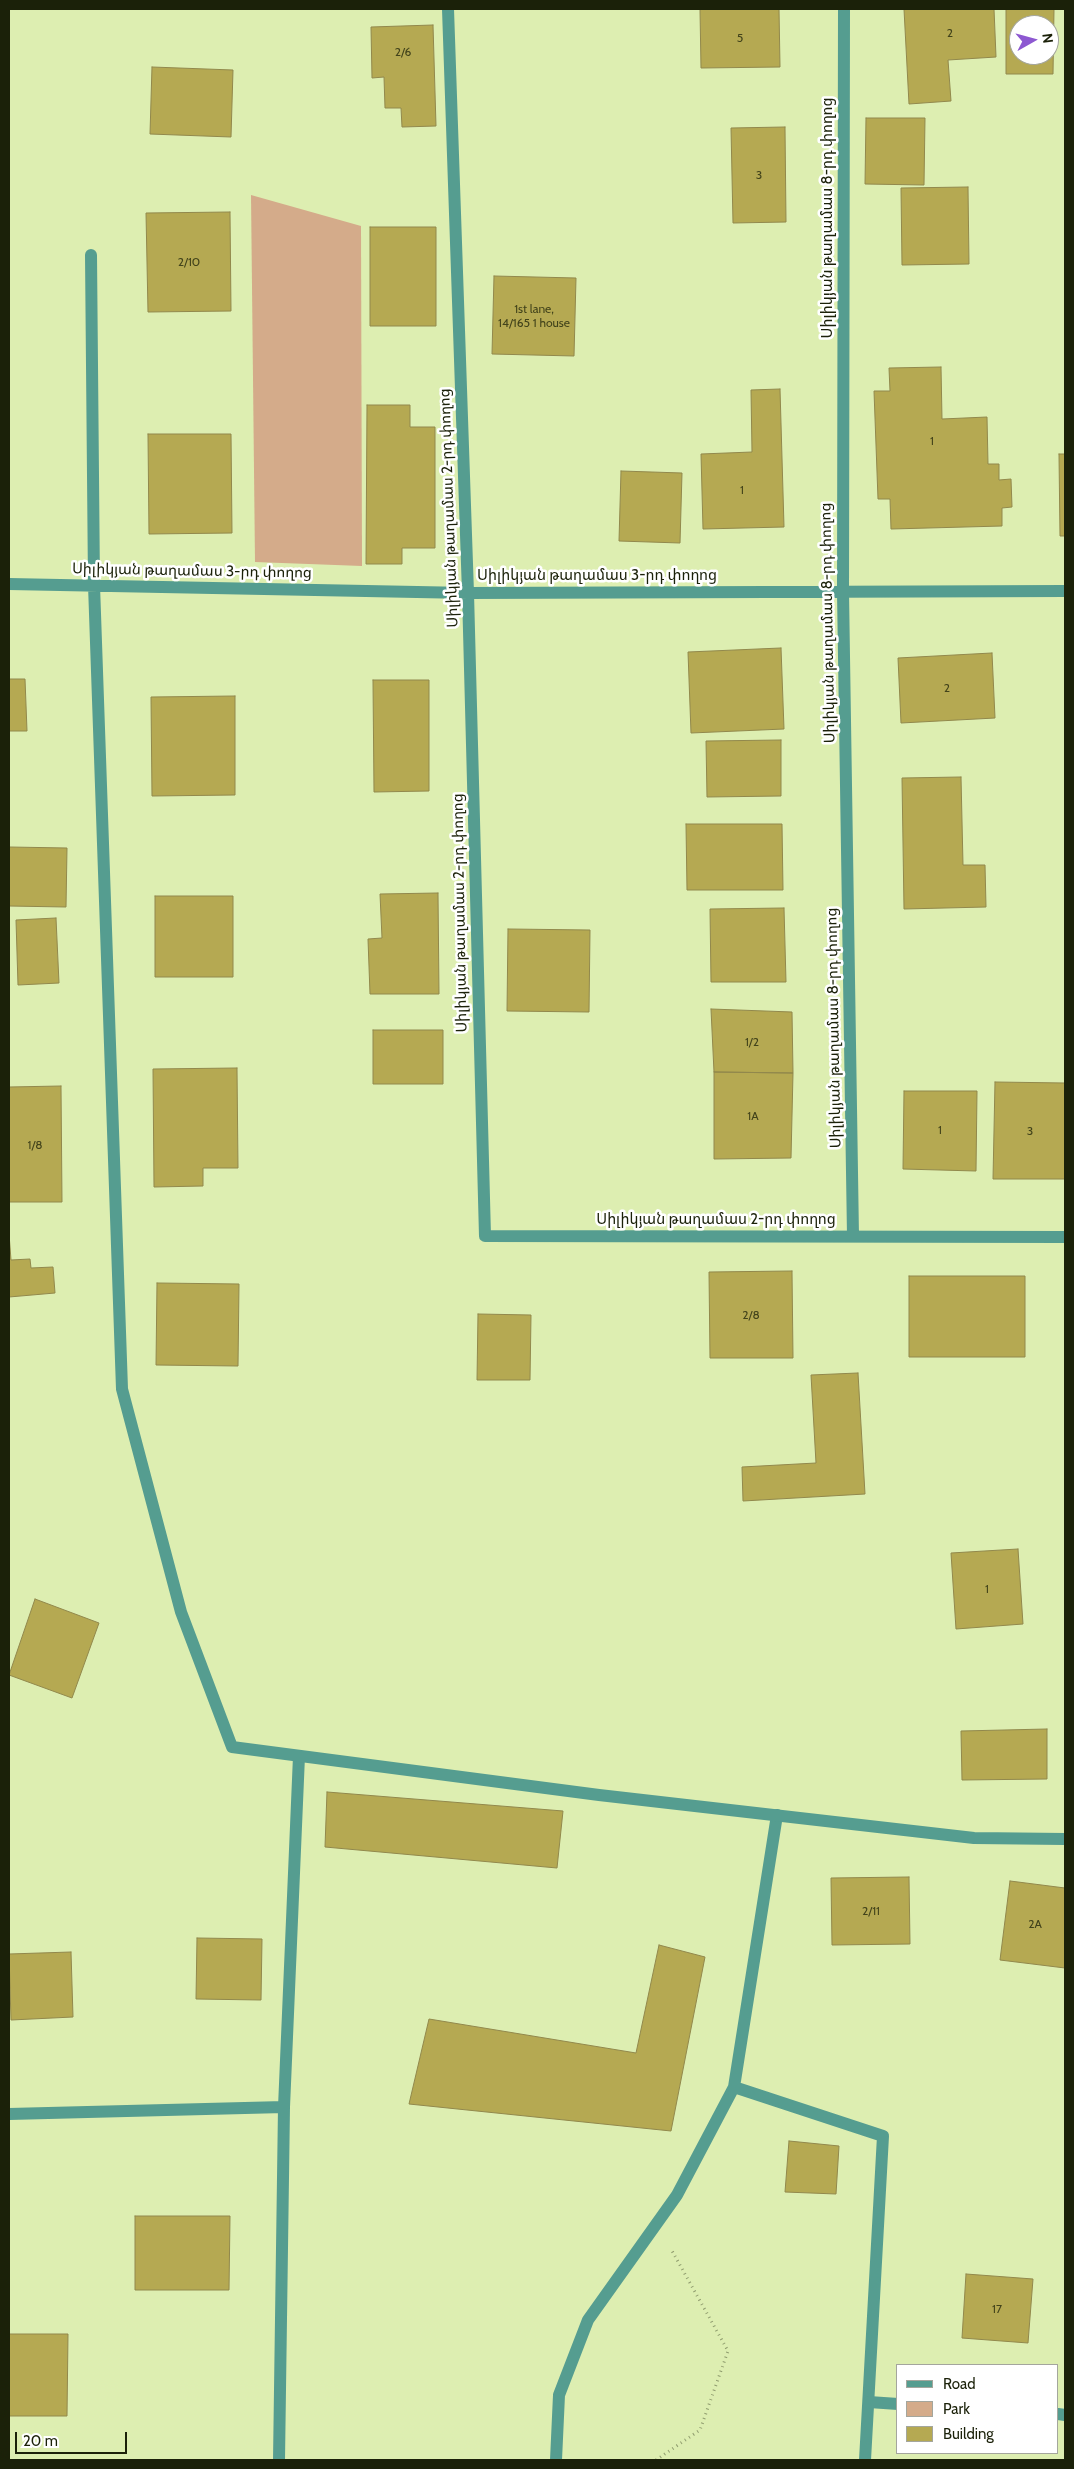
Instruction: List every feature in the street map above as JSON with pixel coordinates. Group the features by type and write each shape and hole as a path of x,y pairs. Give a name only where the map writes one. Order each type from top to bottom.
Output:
{"street":[{"name":"Սիլիկյան թաղամաս 2-րդ փողոց","path":"448,9 468,592 485,1236 1065,1236"},
{"name":"Սիլիկյան թաղամաս 8-րդ փողոց","path":"844,9 843,592 854,1236"},
{"path":"91,255 94,585 122,1389 181,1612 232,1748 974,1838 1065,1839"},
{"name":"Սիլիկյան թաղամաս 3-րդ փողոց","path":"9,584 468,592 1065,591"},
{"path":"279,2460 284,2107 299,1756"},
{"path":"556,2460 558,2395 588,2320 677,2195 734,2087 777,1815"},
{"path":"734,2087 883,2136 865,2460"},
{"path":"9,2114 284,2107"},
{"path":"869,2402 896,2404"}],"path":[{"path":"651,2232 670,2247 728,2351 700,2430 656,2460"}],"green space":[{"path":"251,195 361,226 362,566 255,562"}],"building":[{"path":"700,9 779,9 780,67 701,68"},
{"path":"904,9 994,9 996,57 948,60 951,101 909,104"},
{"path":"1006,9 1054,9 1054,15 1009,15 1009,65 1053,65 1053,74 1006,74"},
{"path":"433,25 436,126 402,127 401,108 385,108 384,77 372,78 371,27"},
{"path":"152,67 233,70 231,137 150,134"},
{"path":"866,118 925,118 924,185 865,184"},
{"path":"785,127 786,222 733,223 731,128"},
{"path":"968,187 969,264 902,265 901,188"},
{"path":"230,212 231,311 148,312 146,213"},
{"path":"370,227 436,227 436,326 370,326"},
{"path":"494,276 576,278 574,356 492,354"},
{"path":"941,367 942,419 987,417 988,464 999,464 999,480 1011,479 1012,507 1002,508 1002,526 891,529 890,499 878,499 874,391 890,391 889,368"},
{"path":"780,389 784,527 703,529 701,454 752,452 751,390"},
{"path":"367,405 410,405 410,427 435,427 435,548 402,548 402,564 366,564"},
{"path":"148,434 231,434 232,533 149,534"},
{"path":"1059,454 1065,454 1065,536 1060,536"},
{"path":"621,471 682,473 680,543 619,541"},
{"path":"781,648 784,729 691,733 688,652"},
{"path":"992,653 995,718 901,723 898,658"},
{"path":"9,679 25,679 27,731 9,731"},
{"path":"373,680 429,680 429,791 374,792"},
{"path":"235,696 235,795 152,796 151,697"},
{"path":"781,740 781,796 707,797 706,741"},
{"path":"961,777 963,865 985,865 986,907 904,909 902,778"},
{"path":"686,824 782,824 783,890 687,890"},
{"path":"9,847 67,848 66,907 9,906"},
{"path":"438,893 439,994 370,994 368,939 382,938 380,894"},
{"path":"155,896 233,896 233,977 155,977"},
{"path":"784,908 786,982 711,982 710,909"},
{"path":"56,918 59,983 18,985 16,920"},
{"path":"508,929 590,930 589,1012 507,1011"},
{"path":"711,1009 792,1012 793,1073 714,1072"},
{"path":"373,1030 443,1030 443,1084 373,1084"},
{"path":"237,1068 238,1168 203,1168 203,1186 154,1187 153,1069"},
{"path":"714,1072 793,1073 791,1158 714,1159"},
{"path":"995,1082 1065,1083 1065,1179 993,1179"},
{"path":"61,1086 62,1202 9,1202 9,1087"},
{"path":"904,1091 977,1091 976,1171 903,1169"},
{"path":"9,1234 11,1260 30,1259 31,1268 53,1267 55,1293 9,1297"},
{"path":"792,1271 793,1358 710,1358 709,1272"},
{"path":"909,1276 1025,1276 1025,1357 909,1357"},
{"path":"157,1283 239,1284 238,1366 156,1365"},
{"path":"478,1314 531,1315 530,1380 477,1380"},
{"path":"858,1373 865,1494 743,1501 742,1467 816,1463 811,1375"},
{"path":"1018,1549 1023,1624 956,1629 951,1553"},
{"path":"35,1599 99,1623 72,1698 9,1675"},
{"path":"1047,1729 1047,1779 962,1780 961,1731"},
{"path":"327,1792 563,1811 557,1868 325,1847"},
{"path":"909,1877 910,1944 832,1945 831,1878"},
{"path":"1010,1881 1065,1888 1065,1968 1000,1960"},
{"path":"197,1938 262,1939 261,2000 196,1999"},
{"path":"659,1945 705,1957 671,2131 409,2104 429,2019 636,2053"},
{"path":"71,1952 73,2017 11,2020 9,1954"},
{"path":"789,2141 839,2146 836,2194 785,2192"},
{"path":"135,2216 230,2216 229,2290 135,2290"},
{"path":"966,2274 1033,2279 1028,2343 962,2338"},
{"path":"9,2334 68,2334 67,2416 9,2416"}]}
